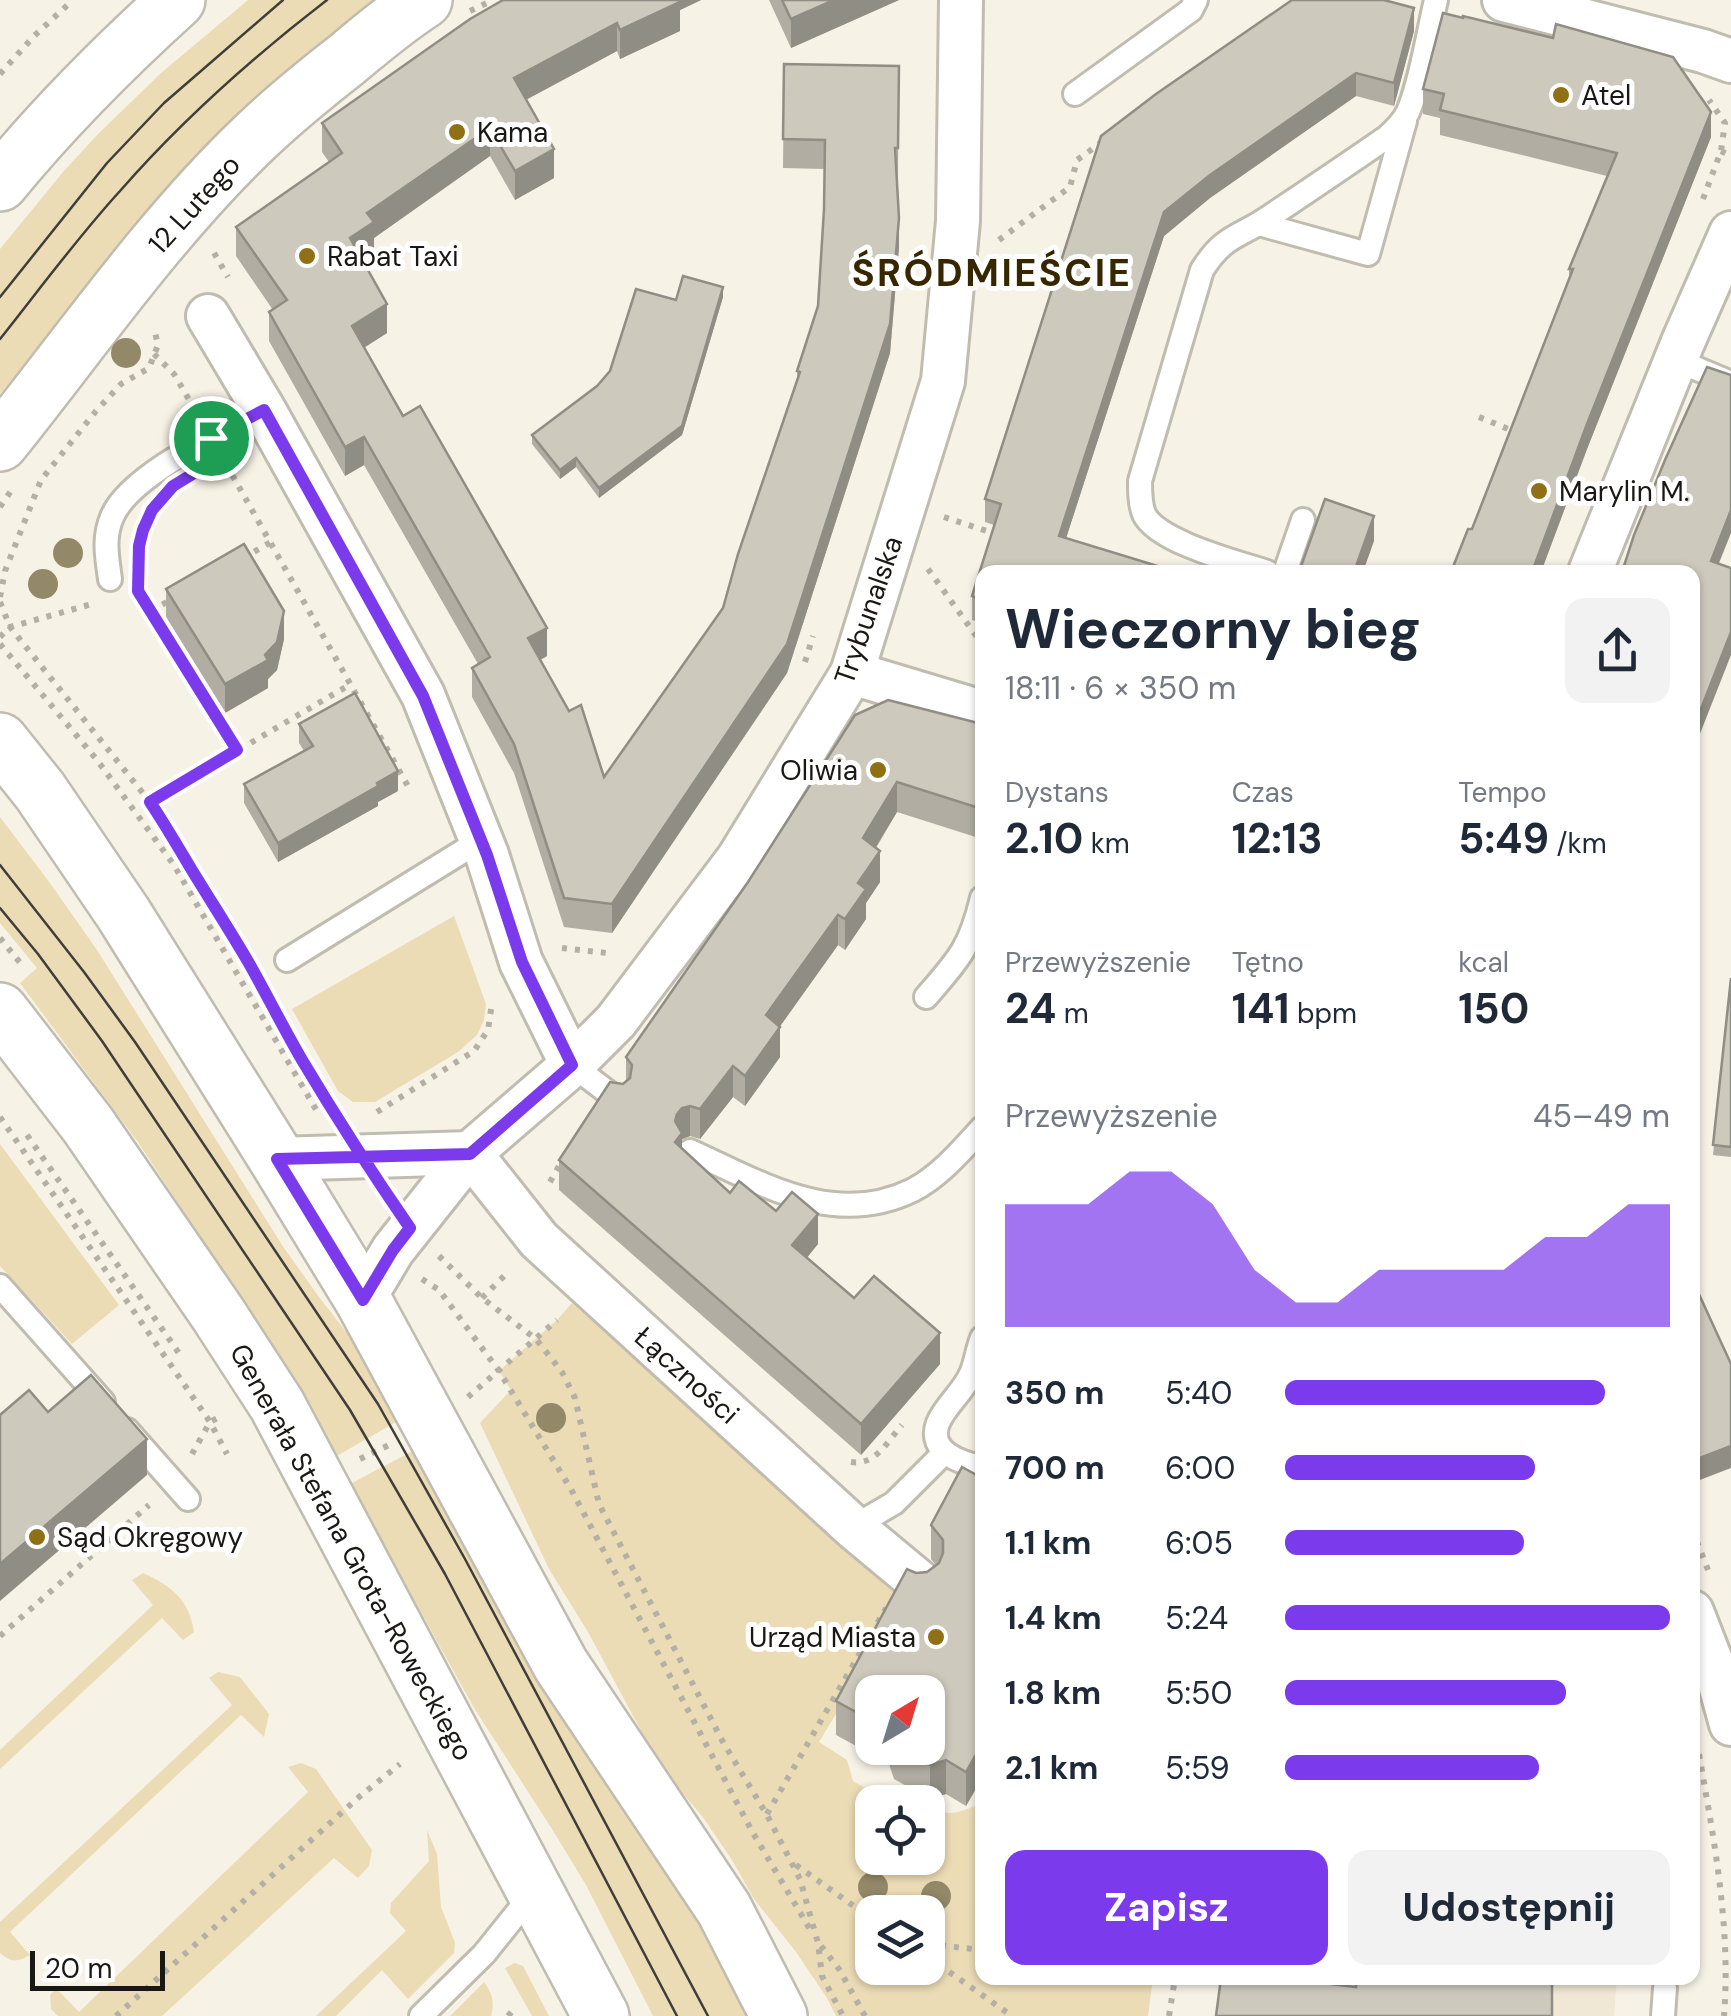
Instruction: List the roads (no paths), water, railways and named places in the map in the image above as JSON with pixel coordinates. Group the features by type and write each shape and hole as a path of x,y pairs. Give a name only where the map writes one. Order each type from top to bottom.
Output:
{"street":[{"path":"0,183 98,73 177,0"},
{"name":"12 Lutego","path":"0,443 144,260 242,150 316,84 424,0"},
{"name":"Trybunalska","path":"363,1300 401,1239 470,1154 616,1021 738,858 852,673 943,381 958,221 961,0"},
{"path":"1504,0 1731,61"},
{"path":"1593,565 1731,233"},
{"path":"208,316 423,696 481,840 522,962 572,1065"},
{"path":"852,673 975,710"},
{"path":"0,741 40,791 124,914 277,1159 363,1300 561,1665 724,1909 780,2016"},
{"name":"Generała Stefana Grota-Roweckiego","path":"13,990 88,1125 277,1405 601,2016"},
{"path":"277,1159 470,1154"},
{"name":"Łączności","path":"470,1154 540,1240 853,1527 903,1594"},
{"path":"1700,1656 1710,1710"}],"lane":[{"path":"1075,94 1191,10 1196,0"},
{"path":"1259,224 1368,254 1436,0"},
{"path":"1247,565 1168,537 1145,516 1141,502 1140,481 1202,270 1213,252 1232,236 1259,224 1387,138 1407,113"},
{"path":"1676,360 1731,383"},
{"path":"108,590 105,546 118,506 162,468 264,410"},
{"path":"1287,565 1303,520"},
{"path":"287,960 481,840"},
{"path":"926,997 975,933"},
{"path":"572,1065 618,1100"},
{"path":"690,1151 780,1192 830,1206 856,1205 914,1189 939,1172 975,1135"},
{"path":"0,1286 181,1491"},
{"path":"975,1363 972,1374 938,1423 936,1438 944,1453 975,1465"},
{"path":"853,1527 894,1503 944,1453"},
{"path":"421,2016 484,1954 536,1890"},
{"path":"1663,2016 1666,1988"}],"tram line":[{"path":"0,297 107,163 164,103 283,0"},
{"path":"0,339 89,227 168,139 245,67 327,0"},
{"path":"0,865 135,1042 378,1404 465,1559 708,2016"},
{"path":"0,908 102,1041 350,1410 445,1574 677,2016"}],"place":[{"name":"Atel","path":"1561,95"},
{"name":"Kama","path":"457,132"},
{"name":"Rabat Taxi","path":"307,256"},
{"name":"Marylin M.","path":"1539,491"},
{"name":"Oliwia","path":"878,770"},
{"name":"Sąd Okręgowy","path":"37,1537"},
{"name":"Urząd Miasta","path":"936,1637"}],"district":[{"name":"ŚRÓDMIEŚCIE","path":"992,273"}]}
